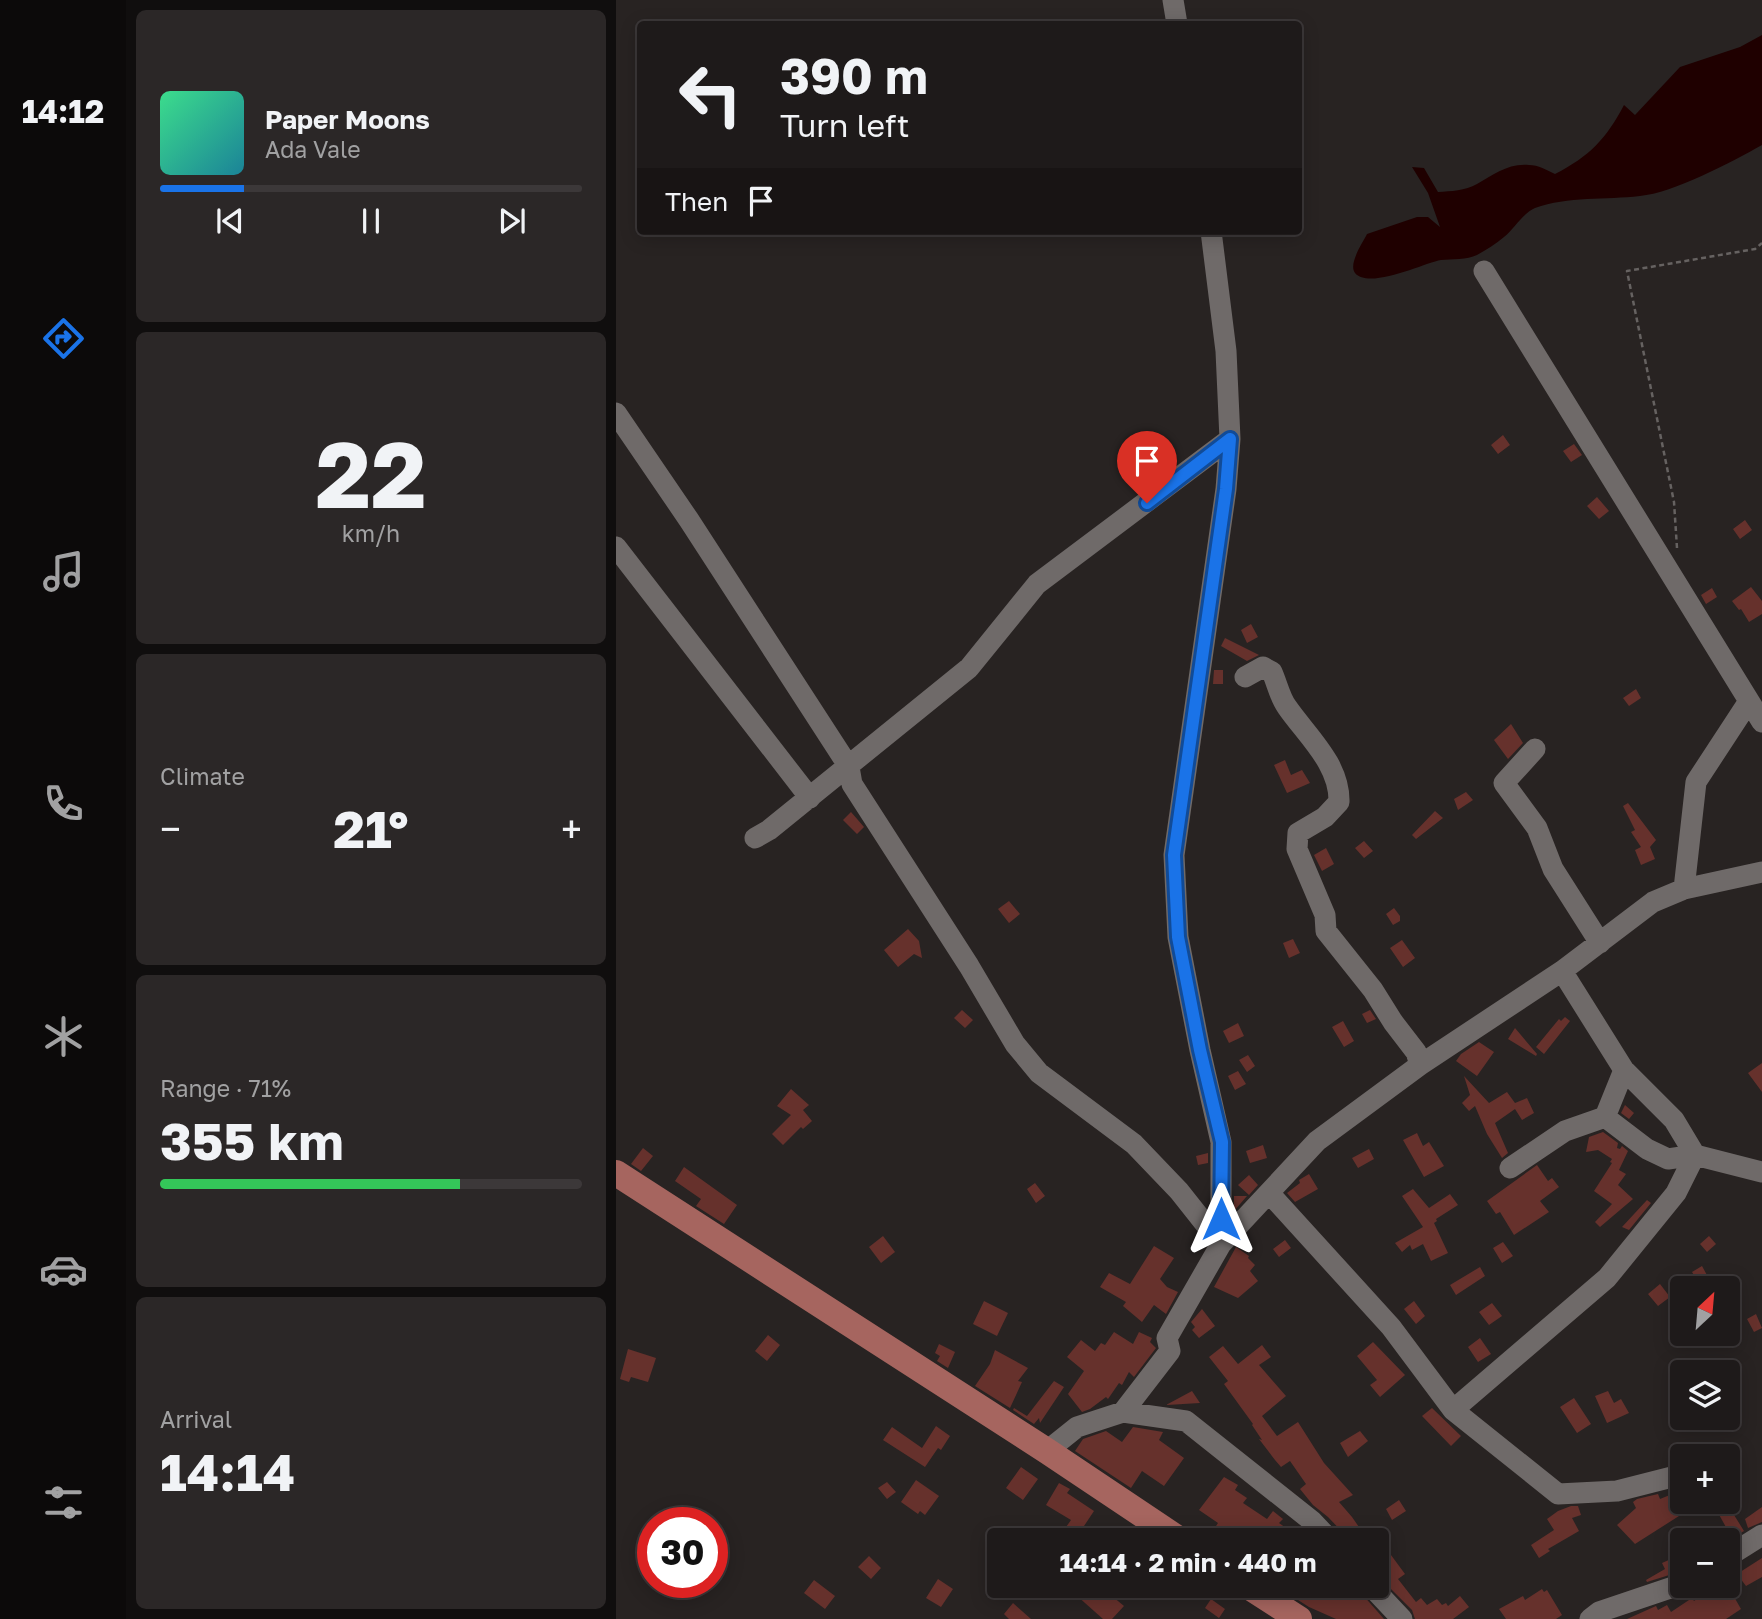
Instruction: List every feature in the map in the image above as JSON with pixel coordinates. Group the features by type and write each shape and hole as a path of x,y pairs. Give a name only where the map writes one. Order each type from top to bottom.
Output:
{"main road":[{"path":"616,1173 1162,1528"},
{"path":"1267,1598 1299,1619"}],"street":[{"path":"1173,0 1176,21"},
{"path":"1212,235 1226,351 1230,439 1226,489 1174,855 1178,937 1200,1050 1222,1142 1221,1244"},
{"path":"1484,271 1762,722"},
{"path":"616,413 690,520 849,767 852,784 969,966 1015,1044 1039,1073 1134,1144 1180,1191 1221,1244"},
{"path":"755,838 810,798 969,668 1037,584 1230,439"},
{"path":"616,547 810,798"},
{"path":"1245,677 1264,667 1272,672 1286,706 1329,765 1339,789 1339,802 1325,817 1298,833 1297,849 1325,915 1326,931 1373,990 1416,1052 1420,1065"},
{"path":"1684,889 1696,782 1749,701"},
{"path":"1535,749 1504,783 1537,828 1553,869 1600,943"},
{"path":"1123,1412 1170,1352 1167,1338 1221,1244 1317,1141 1420,1065 1562,971 1653,902 1684,889 1762,872"},
{"path":"1562,971 1624,1070 1674,1120 1695,1155"},
{"path":"1510,1168 1565,1130 1605,1117 1624,1070"},
{"path":"1605,1117 1647,1149 1668,1159 1695,1155 1762,1172"},
{"path":"1453,1410 1607,1278 1676,1193 1695,1155"},
{"path":"1269,1194 1391,1326 1453,1410 1558,1494 1617,1491 1670,1478"},
{"path":"1047,1451 1077,1427 1123,1412 1186,1421 1318,1528"},
{"path":"1740,1548 1762,1535"},
{"path":"1590,1619 1600,1612 1670,1588"},
{"path":"1382,1598 1402,1619"}],"path":[{"path":"1677,550 1674,502 1626,271 1755,249 1762,243"}],"shaded area":[{"path":"1762,35 1762,145 1702,176 1653,194 1574,200 1535,208 1501,240 1473,257 1441,260 1372,279 1355,273 1353,264 1367,234 1417,217 1428,217 1440,227 1428,193 1412,167 1424,168 1438,192 1468,188 1514,166 1536,166 1555,174 1596,146 1611,128 1624,105 1635,115 1680,67 1740,47"}],"building":[{"path":"1503,435 1510,445 1498,454 1491,445"},
{"path":"1574,444 1582,455 1571,462 1563,451"},
{"path":"1597,497 1609,511 1599,519 1587,506"},
{"path":"1745,520 1752,530 1740,539 1733,529"},
{"path":"1751,587 1762,601 1762,614 1749,622 1732,601"},
{"path":"1712,588 1717,597 1706,604 1701,595"},
{"path":"1251,624 1258,637 1247,643 1241,630"},
{"path":"1225,638 1259,655 1247,661 1221,646"},
{"path":"1214,670 1223,670 1223,684 1213,684"},
{"path":"1636,689 1641,698 1629,706 1623,698"},
{"path":"1511,724 1523,743 1508,759 1494,740"},
{"path":"1285,760 1291,775 1302,770 1310,783 1287,793 1274,765"},
{"path":"1466,792 1473,800 1458,810 1454,799"},
{"path":"1628,803 1656,840 1650,847 1655,859 1641,865 1635,850 1641,847 1631,832 1635,830 1623,806"},
{"path":"1435,811 1443,818 1416,839 1412,835"},
{"path":"851,812 864,827 857,834 843,820"},
{"path":"1364,841 1373,851 1364,858 1355,848"},
{"path":"1326,848 1334,864 1322,871 1314,855"},
{"path":"1009,901 1020,914 1009,923 998,909"},
{"path":"1394,908 1400,921 1393,925 1386,914"},
{"path":"908,929 919,941 922,958 914,954 898,967 884,950"},
{"path":"1293,939 1300,953 1289,958 1283,943"},
{"path":"1402,940 1415,958 1403,967 1390,948"},
{"path":"962,1010 973,1020 965,1028 954,1018"},
{"path":"1370,1010 1376,1019 1367,1023 1362,1014"},
{"path":"1565,1017 1570,1021 1544,1054 1536,1047 1559,1019 1561,1021"},
{"path":"1343,1021 1354,1041 1344,1047 1332,1027"},
{"path":"1238,1023 1244,1036 1229,1043 1223,1031"},
{"path":"1515,1028 1537,1054 1536,1056 1508,1039"},
{"path":"1479,1042 1494,1052 1477,1076 1456,1061 1461,1054"},
{"path":"1248,1055 1255,1066 1247,1072 1239,1060"},
{"path":"1762,1063 1762,1092 1748,1073"},
{"path":"1238,1071 1246,1084 1235,1090 1228,1076"},
{"path":"1464,1076 1489,1103 1507,1092 1515,1103 1527,1098 1534,1113 1522,1120 1515,1109 1495,1123 1508,1153 1502,1158 1487,1134 1475,1106 1469,1111 1462,1103 1470,1095"},
{"path":"791,1089 809,1105 803,1110 812,1121 803,1129 801,1127 783,1145 772,1134 791,1115 777,1106"},
{"path":"1625,1105 1634,1113 1629,1119 1621,1113"},
{"path":"1603,1132 1618,1143 1617,1148 1622,1146 1628,1151 1619,1170 1626,1174 1618,1185 1633,1199 1600,1227 1595,1222 1612,1204 1594,1191 1612,1159 1598,1150 1586,1152 1589,1137"},
{"path":"1417,1133 1423,1146 1429,1142 1444,1166 1424,1177 1403,1140"},
{"path":"1263,1145 1267,1158 1250,1163 1246,1151"},
{"path":"643,1148 653,1156 641,1171 631,1164"},
{"path":"1369,1149 1374,1159 1358,1168 1352,1158"},
{"path":"1208,1153 1208,1163 1198,1165 1196,1156"},
{"path":"1537,1165 1548,1181 1552,1178 1559,1187 1540,1201 1549,1212 1514,1235 1500,1212 1496,1214 1487,1201"},
{"path":"684,1167 737,1205 724,1224 696,1206 701,1199 675,1181"},
{"path":"1309,1174 1318,1189 1295,1202 1287,1193"},
{"path":"1249,1175 1258,1185 1249,1195 1238,1185"},
{"path":"1035,1183 1045,1196 1036,1203 1027,1189"},
{"path":"1413,1189 1429,1208 1450,1194 1458,1205 1434,1223 1448,1253 1431,1261 1423,1244 1412,1250 1410,1245 1402,1252 1395,1243 1423,1227 1402,1196"},
{"path":"1234,1196 1247,1196 1234,1211"},
{"path":"1647,1200 1651,1203 1629,1230 1622,1227"},
{"path":"883,1236 895,1252 881,1263 869,1247"},
{"path":"1709,1236 1716,1244 1707,1252 1700,1244"},
{"path":"1285,1240 1291,1248 1279,1257 1273,1249"},
{"path":"1503,1242 1513,1256 1502,1263 1493,1248"},
{"path":"1154,1246 1174,1258 1160,1279 1167,1287 1178,1292 1166,1314 1154,1305 1142,1322 1123,1306 1126,1302 1100,1287 1109,1273 1130,1284"},
{"path":"1236,1247 1249,1256 1255,1265 1250,1271 1258,1281 1238,1298 1214,1287"},
{"path":"1702,1266 1707,1276 1694,1276 1692,1272"},
{"path":"1480,1267 1485,1276 1456,1295 1450,1285"},
{"path":"1660,1284 1670,1297 1658,1306 1648,1294"},
{"path":"984,1301 1008,1313 997,1336 973,1324"},
{"path":"1414,1301 1425,1316 1416,1324 1404,1309"},
{"path":"1492,1303 1502,1316 1489,1325 1479,1312"},
{"path":"1202,1309 1215,1326 1199,1338 1192,1330 1195,1327 1191,1322"},
{"path":"1756,1314 1762,1328 1754,1332 1747,1319"},
{"path":"1114,1332 1133,1344 1139,1332 1152,1338 1150,1342 1156,1348 1134,1377 1129,1372 1122,1385 1119,1383 1108,1399 1106,1397 1082,1412 1068,1394 1084,1371 1067,1357 1081,1340 1095,1351 1101,1343 1105,1345"},
{"path":"768,1335 780,1345 767,1361 755,1351"},
{"path":"1480,1338 1491,1354 1478,1362 1468,1347"},
{"path":"1373,1342 1405,1375 1380,1397 1370,1385 1377,1380 1357,1356"},
{"path":"939,1344 955,1352 948,1368 937,1361 940,1356 935,1353"},
{"path":"1262,1345 1271,1357 1259,1365 1286,1396 1262,1416 1277,1436 1298,1422 1324,1463 1353,1495 1339,1502 1360,1528 1339,1528 1313,1505 1300,1489 1306,1484 1290,1461 1281,1467 1275,1460 1224,1384 1228,1381 1209,1357 1223,1346 1238,1364"},
{"path":"628,1349 656,1358 648,1382 631,1377 629,1382 620,1379"},
{"path":"995,1350 1028,1368 1018,1381 1022,1382 1010,1408 975,1386 990,1364"},
{"path":"1054,1381 1064,1387 1040,1423 1039,1418 1034,1424 1013,1410 1014,1408 1027,1416"},
{"path":"1192,1391 1200,1403 1166,1405"},
{"path":"1608,1391 1614,1403 1621,1399 1629,1413 1607,1423 1595,1396"},
{"path":"1574,1398 1591,1424 1577,1433 1560,1407"},
{"path":"1432,1408 1461,1436 1451,1446 1422,1416"},
{"path":"936,1426 950,1436 925,1467 883,1440 892,1427 922,1448"},
{"path":"1133,1427 1163,1432 1159,1440 1184,1458 1164,1486 1142,1471 1131,1488 1075,1451 1083,1439 1106,1431 1122,1442"},
{"path":"1360,1431 1368,1441 1348,1457 1340,1443"},
{"path":"1021,1467 1038,1479 1023,1500 1006,1488"},
{"path":"1224,1477 1238,1485 1235,1490 1247,1498 1243,1503 1267,1519 1273,1511 1283,1519 1279,1523 1286,1528 1215,1528 1218,1523 1199,1510"},
{"path":"916,1480 939,1496 925,1515 920,1511 918,1514 901,1502"},
{"path":"887,1482 896,1492 887,1499 878,1488"},
{"path":"1059,1483 1070,1489 1067,1493 1094,1511 1083,1528 1065,1528 1071,1520 1046,1505"},
{"path":"1658,1494 1660,1499 1670,1495 1670,1514 1682,1514 1635,1544 1617,1525 1636,1508 1633,1502 1637,1499"},
{"path":"1399,1500 1406,1511 1392,1520 1386,1509"},
{"path":"1571,1506 1578,1506 1581,1515 1572,1518 1579,1531 1548,1549 1550,1551 1539,1558 1531,1545 1554,1530 1547,1519"},
{"path":"1762,1507 1762,1522 1748,1528 1745,1519"},
{"path":"1719,1514 1733,1514 1744,1531 1740,1533 1740,1528 1726,1528"},
{"path":"1389,1552 1405,1574 1398,1579 1416,1602 1421,1598 1427,1605 1437,1599 1442,1605 1446,1603 1448,1606 1460,1596 1469,1607 1453,1619 1415,1619 1412,1610 1389,1587"},
{"path":"869,1556 881,1568 871,1579 858,1567"},
{"path":"1762,1558 1762,1577 1746,1586 1740,1578 1740,1572"},
{"path":"1670,1559 1670,1575 1647,1582 1646,1580 1665,1569 1662,1563"},
{"path":"938,1579 953,1589 941,1607 926,1598"},
{"path":"814,1580 835,1596 825,1609 804,1593"},
{"path":"1542,1589 1544,1592 1547,1590 1562,1615 1556,1619 1506,1619 1499,1609 1523,1596 1525,1600"},
{"path":"1079,1598 1114,1598 1124,1606 1112,1619 1103,1619"},
{"path":"1295,1598 1366,1598 1384,1619 1336,1619"},
{"path":"1692,1598 1694,1601 1698,1598 1735,1598 1741,1609 1726,1619 1627,1619 1656,1606 1658,1610 1667,1605 1671,1612"},
{"path":"1211,1599 1225,1609 1219,1618 1205,1608"},
{"path":"1013,1603 1031,1619 1009,1619 1004,1614"}],"route":[{"path":"1147,503 1230,439 1226,489 1174,855 1178,937 1200,1050 1222,1142 1221,1219"}]}
